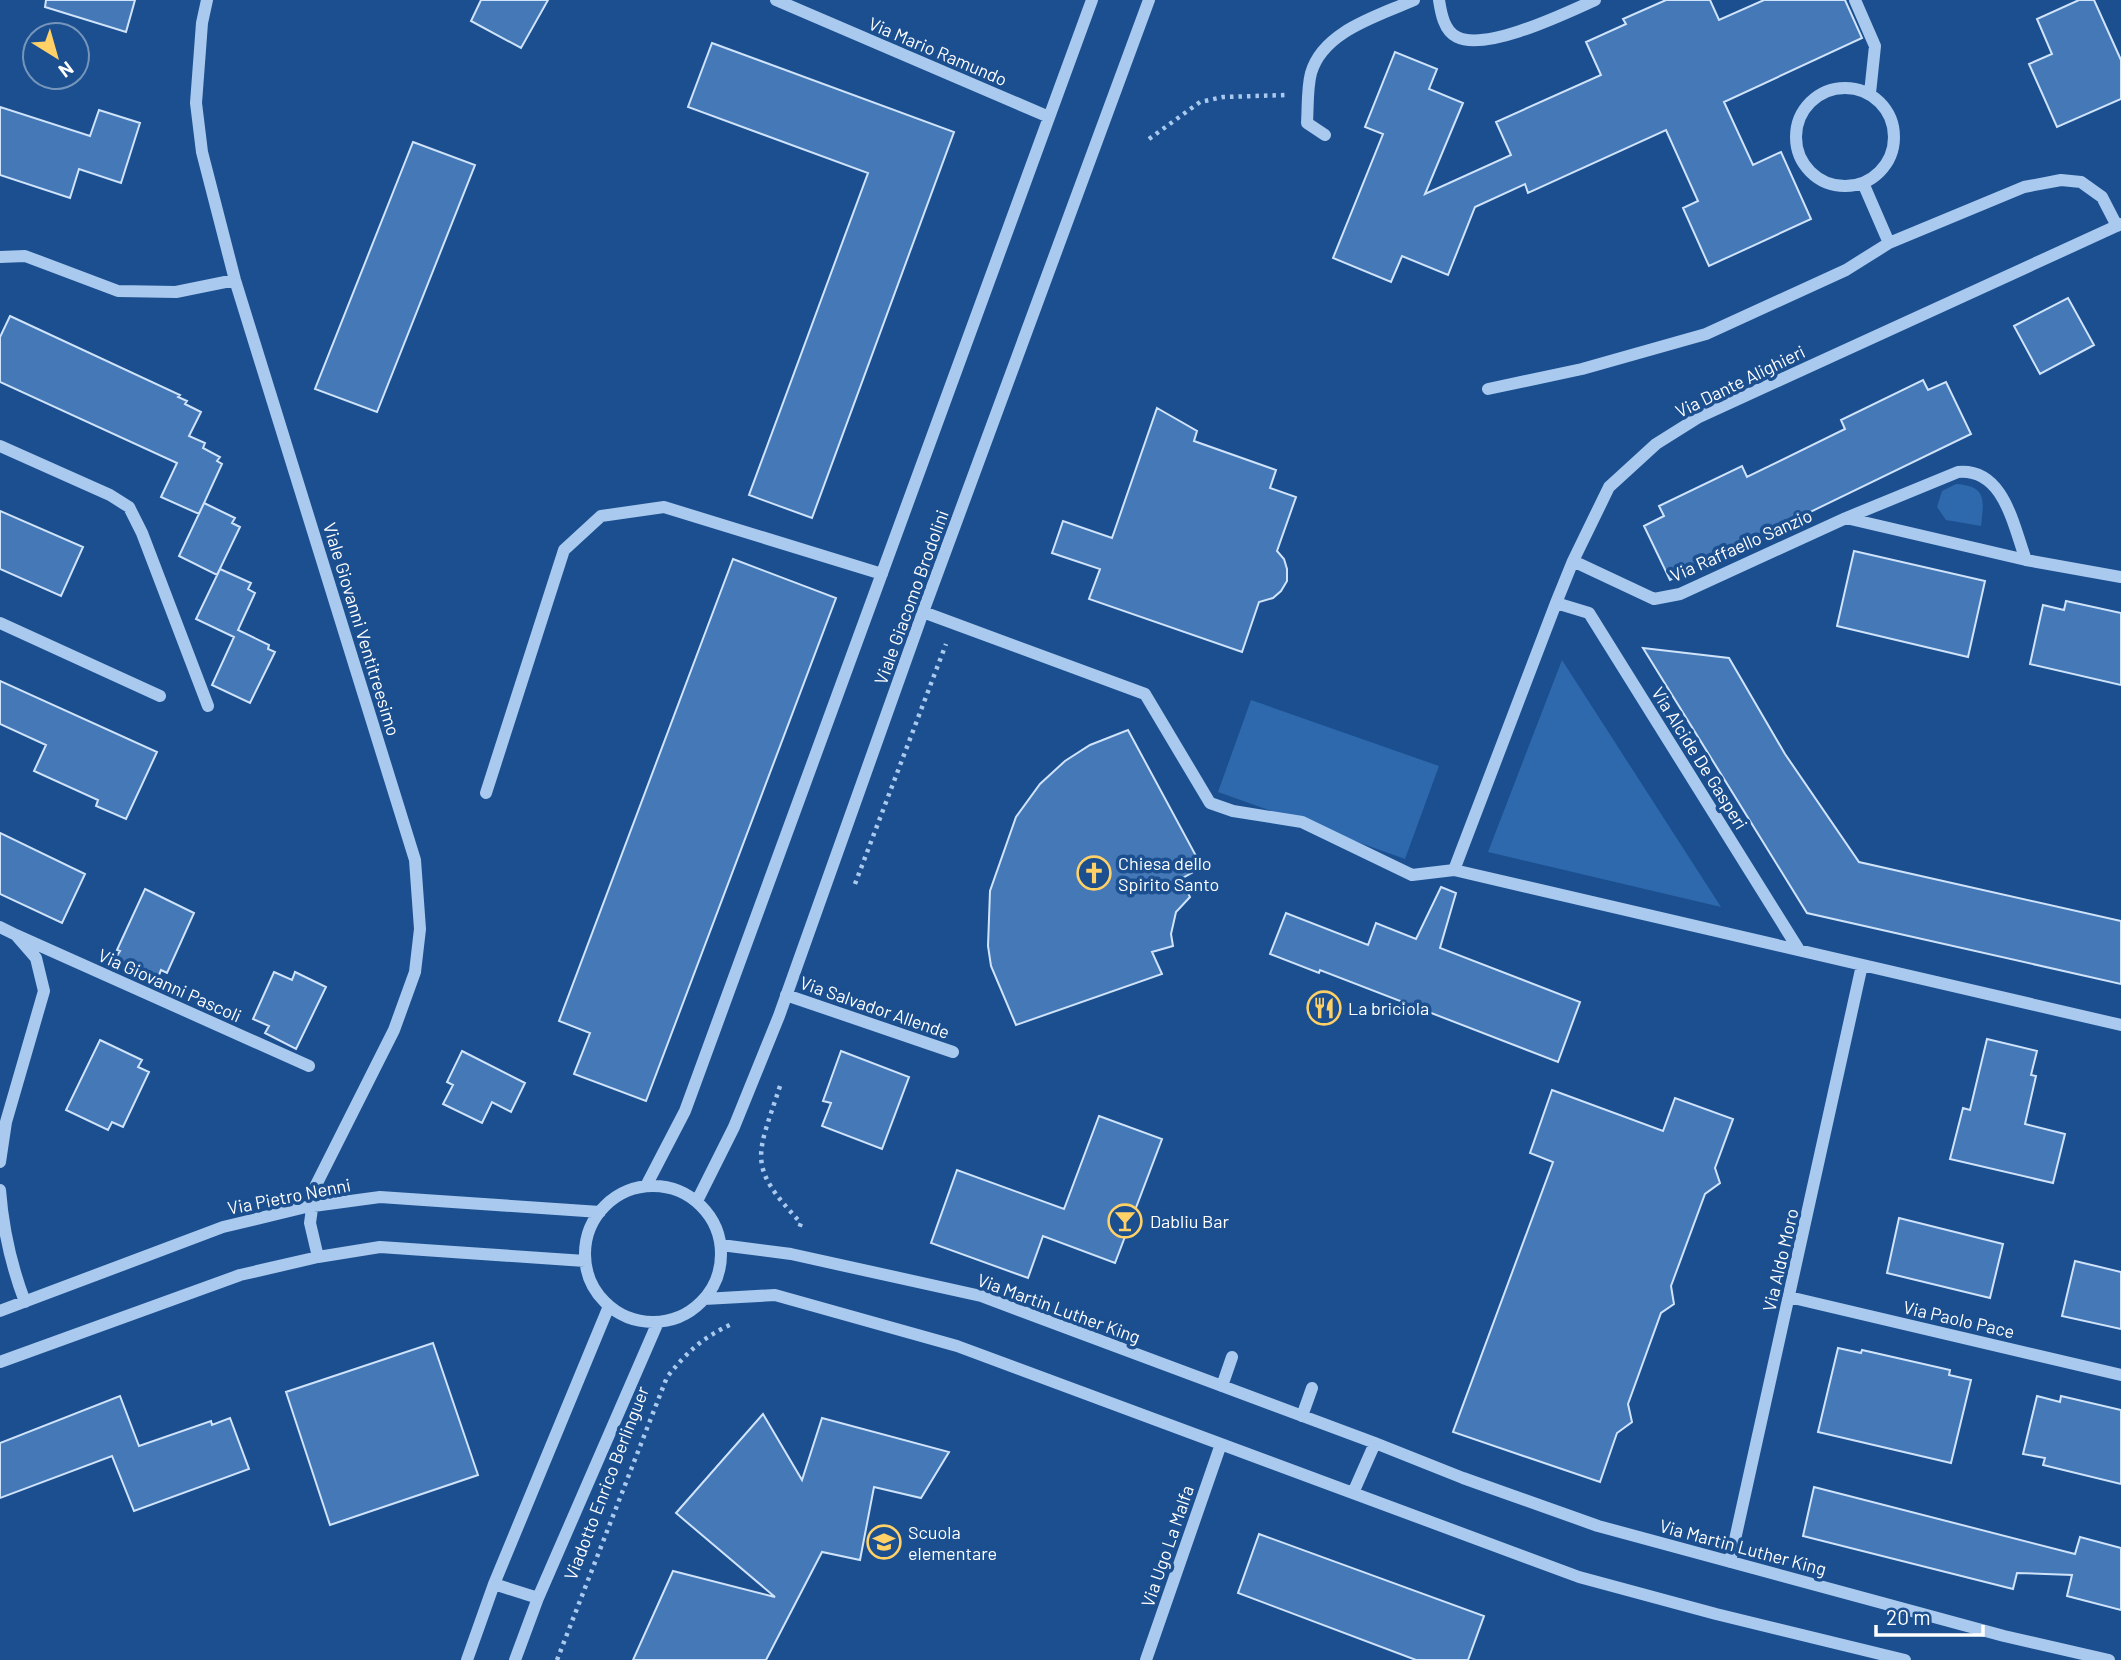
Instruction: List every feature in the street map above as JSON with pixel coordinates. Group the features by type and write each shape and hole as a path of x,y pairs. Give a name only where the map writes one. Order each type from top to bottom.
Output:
{"street":[{"name":"Viale Giovanni Ventitreesimo","path":"207,0 202,23 196,103 202,152 235,280 415,860 420,929 415,972 394,1030 315,1187 310,1223 318,1257"},
{"name":"Via Mario Ramundo","path":"776,0 1049,117"},
{"name":"Viale Giacomo Brodolini","path":"646,1186 685,1111 1092,0"},
{"name":"Viale Giacomo Brodolini","path":"697,1201 734,1127 786,995 923,612 1149,0"},
{"path":"1325,135 1307,122 1311,74 1323,50 1347,31 1414,0"},
{"path":"1439,0 1442,20 1455,37 1474,41 1504,36 1546,22 1595,0"},
{"path":"1855,0 1875,46 1870,93"},
{"path":"1854,88 1870,93 1891,117 1895,132 1894,148 1877,175 1863,183 1847,186 1830,184 1815,177 1803,165 1796,150 1795,133 1799,117 1808,103 1822,92 1854,88"},
{"path":"1488,389 1582,369 1706,334 1846,270 1889,243 2024,187 2061,180 2081,182 2102,197 2119,225"},
{"path":"1863,183 1889,243"},
{"name":"Via Dante Alighieri","path":"1454,870 1556,603 1609,487 1656,444 1699,417 2119,225"},
{"path":"0,257 25,256 118,291 176,292 235,280"},
{"path":"0,446 110,495 129,507 142,533 208,706"},
{"name":"Via Raffaello Sanzio","path":"1573,561 1654,599 1680,594 1846,517 1958,472 1973,471 1988,478 2004,499 2026,559"},
{"path":"486,793 564,550 601,516 664,507 882,574"},
{"path":"1846,517 2121,578"},
{"name":"Via Alcide De Gasperi","path":"1556,603 1589,613 1800,950"},
{"path":"923,612 1145,694 1210,803 1233,811 1302,822 1412,875 1454,870 2121,1025"},
{"path":"0,623 160,696"},
{"name":"Via Giovanni Pascoli","path":"0,927 309,1066"},
{"name":"Via Giovanni Pascoli","path":"0,1162 6,1122 44,991 36,958 16,935"},
{"name":"Via Aldo Moro","path":"1730,1562 1862,965"},
{"name":"Via Salvador Allende","path":"786,995 953,1052"},
{"path":"646,1186 682,1192 697,1201 716,1228 721,1245 721,1264 705,1299 691,1311 675,1319 658,1322 640,1321 609,1306 597,1293 586,1261 586,1243 600,1212 613,1199 646,1186"},
{"path":"0,1190 2,1224 11,1264 25,1302"},
{"name":"Via Pietro Nenni","path":"0,1311 223,1227 312,1206 380,1197 600,1212"},
{"name":"Via Martin Luther King","path":"721,1245 791,1254 981,1296 1376,1443 1462,1478 1598,1526 2004,1636 2109,1660"},
{"path":"0,1362 240,1275 318,1257 380,1247 586,1261"},
{"path":"705,1299 775,1295 944,1342 1578,1577 1905,1660"},
{"name":"Via Paolo Pace","path":"1789,1297 2121,1375"},
{"path":"467,1660 494,1584 609,1306"},
{"name":"Viadotto Enrico Berlinguer","path":"515,1660 538,1598 658,1322"},
{"path":"1222,1386 1232,1357"},
{"path":"1302,1416 1312,1388"},
{"path":"1353,1493 1376,1443"},
{"name":"Via Ugo La Malfa","path":"1146,1660 1221,1444"},
{"path":"494,1584 538,1598"}],"path":[{"path":"1149,139 1200,103 1236,96 1309,96"},
{"path":"853,889 954,623"},
{"path":"781,1083 761,1146 760,1163 765,1179 779,1200 801,1223"},
{"name":"Viadotto Enrico Berlinguer","path":"557,1660 667,1377 688,1351 712,1333 737,1322"}],"shaded area":[{"path":"1956,484 1973,488 1981,496 1981,526 1946,520 1937,507 1942,491"},
{"path":"1562,660 1721,907 1488,852"},
{"path":"1251,700 1439,766 1405,859 1218,792"}],"building":[{"path":"46,0 135,0 126,32 45,7"},
{"path":"481,0 548,0 521,48 471,21"},
{"path":"1666,0 1710,0 1719,20 1764,0 1845,0 1862,38 1724,102 1753,165 1781,152 1811,219 1709,266 1683,208 1698,201 1666,130 1528,193 1525,184 1475,207 1448,275 1402,256 1391,282 1333,258 1383,134 1365,127 1395,52 1437,69 1429,89 1463,103 1425,194 1511,155 1496,122 1601,75 1586,42 1626,24 1623,19"},
{"path":"2079,0 2094,0 2121,60 2121,99 2057,127 2029,64 2052,54 2037,19"},
{"path":"712,43 954,132 812,518 749,495 868,173 688,107"},
{"path":"0,107 90,136 99,110 140,123 121,183 79,169 70,198 0,175"},
{"path":"413,142 475,165 377,412 315,389"},
{"path":"2068,298 2094,345 2040,374 2014,326"},
{"path":"10,316 180,395 178,397 187,401 185,404 201,412 189,436 205,443 203,448 220,457 217,461 222,464 199,514 161,497 177,463 0,382 0,337"},
{"path":"1923,380 1928,390 1946,382 1971,434 1670,580 1644,526 1664,516 1659,506 1742,466 1747,477 1845,429 1841,420"},
{"path":"1157,408 1197,431 1194,441 1276,470 1270,488 1296,497 1277,551 1284,559 1287,581 1273,598 1259,602 1242,652 1089,599 1100,569 1052,553 1063,521 1112,538"},
{"path":"204,503 235,518 232,523 240,527 217,575 179,556"},
{"path":"0,511 83,547 61,596 0,569"},
{"path":"1854,551 1985,581 1968,657 1837,626"},
{"path":"733,559 836,598 646,1101 574,1074 590,1033 559,1021"},
{"path":"220,569 251,583 248,589 255,593 238,630 269,645 268,649 275,652 250,703 212,685 234,637 196,619"},
{"path":"2066,601 2121,613 2121,685 2030,664 2043,605 2064,610"},
{"path":"1643,648 1729,658 1785,754 1859,862 2121,921 2121,984 1807,913"},
{"path":"0,681 157,752 126,819 96,806 98,800 34,771 46,745 0,724"},
{"name":"Chiesa dello Spirito Santo","path":"1128,730 1202,867 1181,879 1190,897 1176,912 1171,934 1173,946 1152,952 1162,974 1016,1025 991,966 988,946 990,891 1016,817 1040,784 1065,761 1090,745"},
{"path":"0,833 85,874 62,923 0,894"},
{"path":"1441,887 1456,893 1440,948 1580,1002 1558,1062 1320,970 1319,973 1270,954 1286,913 1368,945 1376,923 1416,939"},
{"path":"145,889 194,913 167,973 161,970 156,983 113,962"},
{"path":"274,972 292,980 295,972 326,987 296,1049 265,1033 269,1026 253,1019"},
{"path":"1987,1039 2037,1051 2031,1075 2036,1076 2025,1124 2065,1134 2053,1183 1950,1159 1963,1108 1970,1110"},
{"path":"100,1040 142,1060 138,1067 149,1072 123,1127 112,1122 108,1130 66,1110"},
{"path":"462,1051 525,1083 511,1112 492,1102 482,1123 443,1104 453,1085 447,1082"},
{"path":"841,1051 909,1077 882,1149 822,1126 831,1103 823,1101"},
{"path":"1552,1090 1663,1131 1675,1098 1733,1119 1715,1168 1720,1183 1705,1194 1671,1286 1674,1304 1661,1313 1628,1404 1632,1422 1617,1433 1600,1482 1453,1432 1553,1162 1530,1153"},
{"path":"1099,1116 1162,1139 1115,1263 1043,1236 1028,1278 931,1243 957,1170 1064,1209"},
{"path":"1899,1218 2003,1244 1990,1298 1887,1273"},
{"path":"2075,1261 2121,1272 2121,1329 2062,1316"},
{"path":"433,1343 478,1475 330,1525 286,1392"},
{"path":"1838,1348 1861,1353 1862,1350 1950,1370 1949,1375 1971,1380 1951,1463 1818,1432"},
{"path":"120,1396 139,1446 211,1421 212,1425 230,1418 249,1469 134,1511 112,1456 0,1498 0,1443"},
{"path":"2037,1396 2060,1402 2061,1396 2121,1410 2121,1484 2043,1465 2045,1458 2023,1454"},
{"path":"763,1414 802,1480 822,1418 949,1452 921,1498 874,1487 860,1560 822,1552 766,1660 633,1660 673,1571 775,1597 676,1513"},
{"path":"1814,1487 2075,1554 2080,1537 2121,1548 2121,1610 2067,1596 2072,1575 2017,1573 2013,1589 1803,1536"},
{"path":"1259,1534 1484,1616 1468,1660 1416,1660 1238,1593"}],"place":[{"name":"Chiesa dello Spirito Santo","path":"1094,873"},
{"name":"La briciola","path":"1324,1008"},
{"name":"Dabliu Bar","path":"1125,1221"},
{"name":"Scuola elementare","path":"884,1542"}]}
